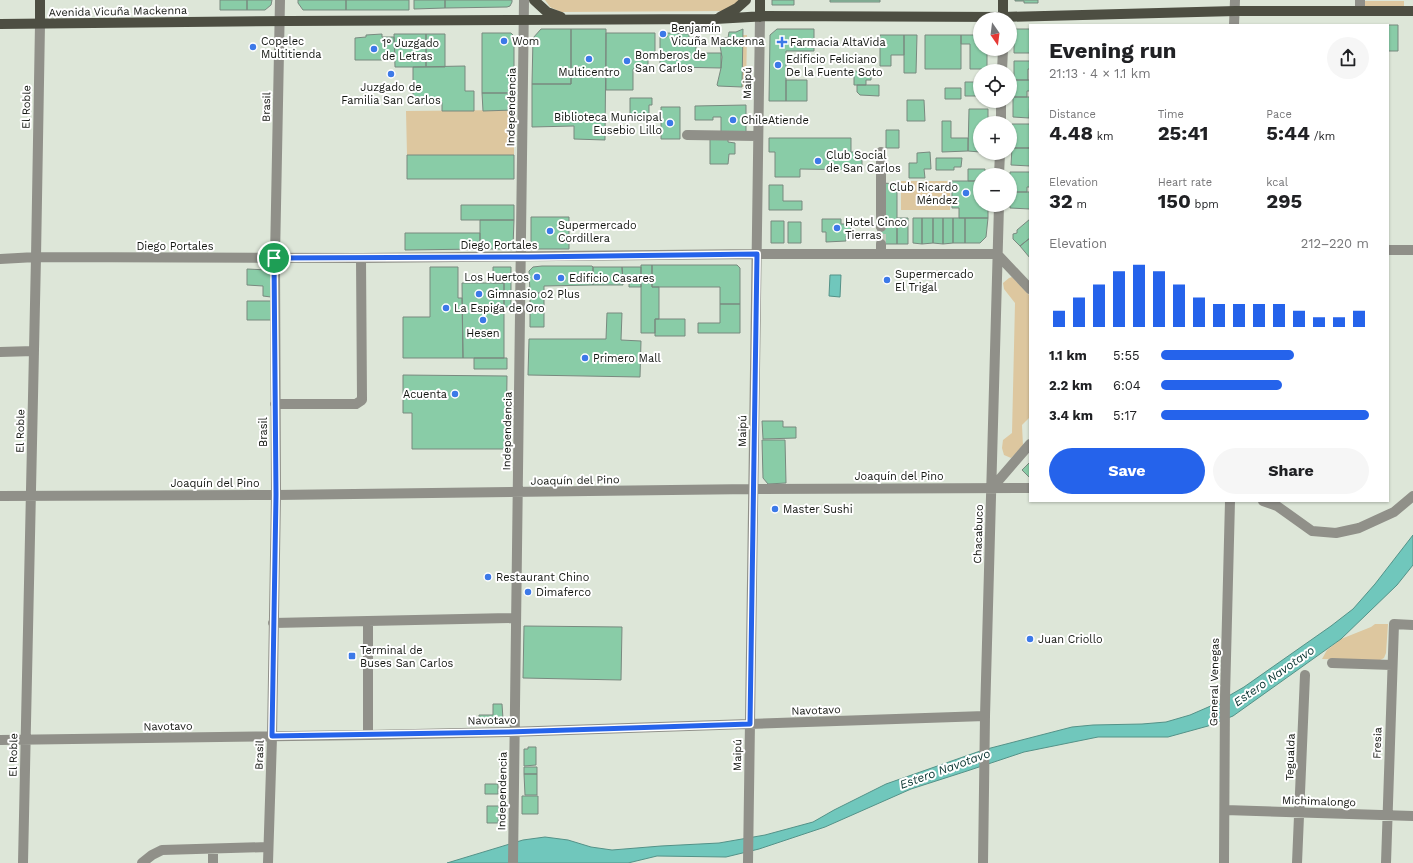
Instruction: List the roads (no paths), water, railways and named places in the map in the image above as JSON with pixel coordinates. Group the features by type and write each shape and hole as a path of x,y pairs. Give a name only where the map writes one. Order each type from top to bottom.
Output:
{"main road":[{"name":"El Roble","path":"40,0 40,24"},
{"path":"534,0 547,12 564,19 573,20"},
{"path":"715,19 730,12 746,0"},
{"name":"Maipú","path":"760,0 760,17"},
{"path":"1003,12 1004,0"},
{"name":"Avenida Vicuña Mackenna","path":"1017,18 1235,11 1413,10"},
{"name":"Avenida Vicuña Mackenna","path":"0,24 715,19 760,17 973,18"}],"street":[{"name":"Brasil","path":"268,863 272,736 276,495 274,258 280,0"},
{"name":"Independencia","path":"513,863 522,257 524,0"},
{"path":"1234,24 1235,0"},
{"path":"1360,0 1360,11"},
{"name":"Maipú","path":"748,863 760,17"},
{"name":"El Roble","path":"23,863 40,24"},
{"path":"687,135 758,136"},
{"path":"881,152 881,227"},
{"name":"Chacabuco","path":"983,863 984,743 999,212"},
{"name":"Diego Portales","path":"0,259 36,257 522,257 757,254 881,249 997,254"},
{"path":"1389,250 1413,250"},
{"path":"997,254 1029,288"},
{"path":"275,404 356,404 362,400 361,258"},
{"path":"0,352 34,351"},
{"path":"992,488 1029,445"},
{"name":"Joaquín del Pino","path":"0,496 1029,488"},
{"path":"1266,502 1277,506 1312,531 1336,533 1359,528 1394,512 1413,496"},
{"name":"General Venegas","path":"1224,863 1225,697 1230,502"},
{"path":"273,623 516,618"},
{"path":"368,621 368,735"},
{"name":"Fresia","path":"1386,863 1394,624 1413,625"},
{"path":"1332,663 1392,665"},
{"name":"Tegualda","path":"1297,863 1305,675"},
{"name":"Navotavo","path":"0,740 514,732 985,716"},
{"name":"Michimalongo","path":"1225,810 1413,816"},
{"path":"142,863 152,859 162,850 268,847"},
{"path":"212,863 213,849"}],"water":[{"path":"830,275 841,275 840,297 829,296"},
{"name":"Estero Navotavo","path":"1413,535 1413,565 1397,585 1341,639 1233,716 1208,726 1168,737 1098,737 1024,752 911,789 825,827 759,849 726,857 657,856 628,863 447,863 523,840 545,837 568,840 591,847 612,850 719,843 765,835 813,822 886,784 983,750 1072,727 1166,722 1190,715 1213,705 1244,687 1353,609 1375,584"}],"tunnel":[{"path":"881,227 881,244"}],"place":[{"name":"Benjamín Vicuña Mackenna","path":"663,34"},
{"name":"Wom","path":"504,41"},
{"name":"Farmacia AltaVida","path":"782,42"},
{"name":"Copelec Multitienda","path":"253,47"},
{"name":"1° Juzgado de Letras","path":"374,49"},
{"name":"Multicentro","path":"589,59"},
{"name":"Bomberos de San Carlos","path":"627,61"},
{"name":"Edificio Feliciano De la Fuente Soto","path":"778,65"},
{"name":"Juzgado de Familia San Carlos","path":"391,74"},
{"name":"ChileAtiende","path":"733,120"},
{"name":"Biblioteca Municipal Eusebio Lillo","path":"670,123"},
{"name":"Club Social de San Carlos","path":"818,161"},
{"name":"Club Ricardo Méndez","path":"966,193"},
{"name":"Hotel Cinco Tierras","path":"837,228"},
{"name":"Supermercado Cordillera","path":"550,231"},
{"name":"Los Huertos","path":"537,277"},
{"name":"Edificio Casares","path":"561,278"},
{"name":"Supermercado El Trigal","path":"887,280"},
{"name":"Gimnasio o2 Plus","path":"479,294"},
{"name":"La Espiga de Oro","path":"446,308"},
{"name":"Hesen","path":"483,320"},
{"name":"Primero Mall","path":"585,358"},
{"name":"Acuenta","path":"455,394"},
{"name":"Master Sushi","path":"775,509"},
{"name":"Restaurant Chino","path":"488,577"},
{"name":"Dimaferco","path":"528,592"},
{"name":"Juan Criollo","path":"1030,639"},
{"name":"Terminal de Buses San Carlos","path":"352,656"}]}
